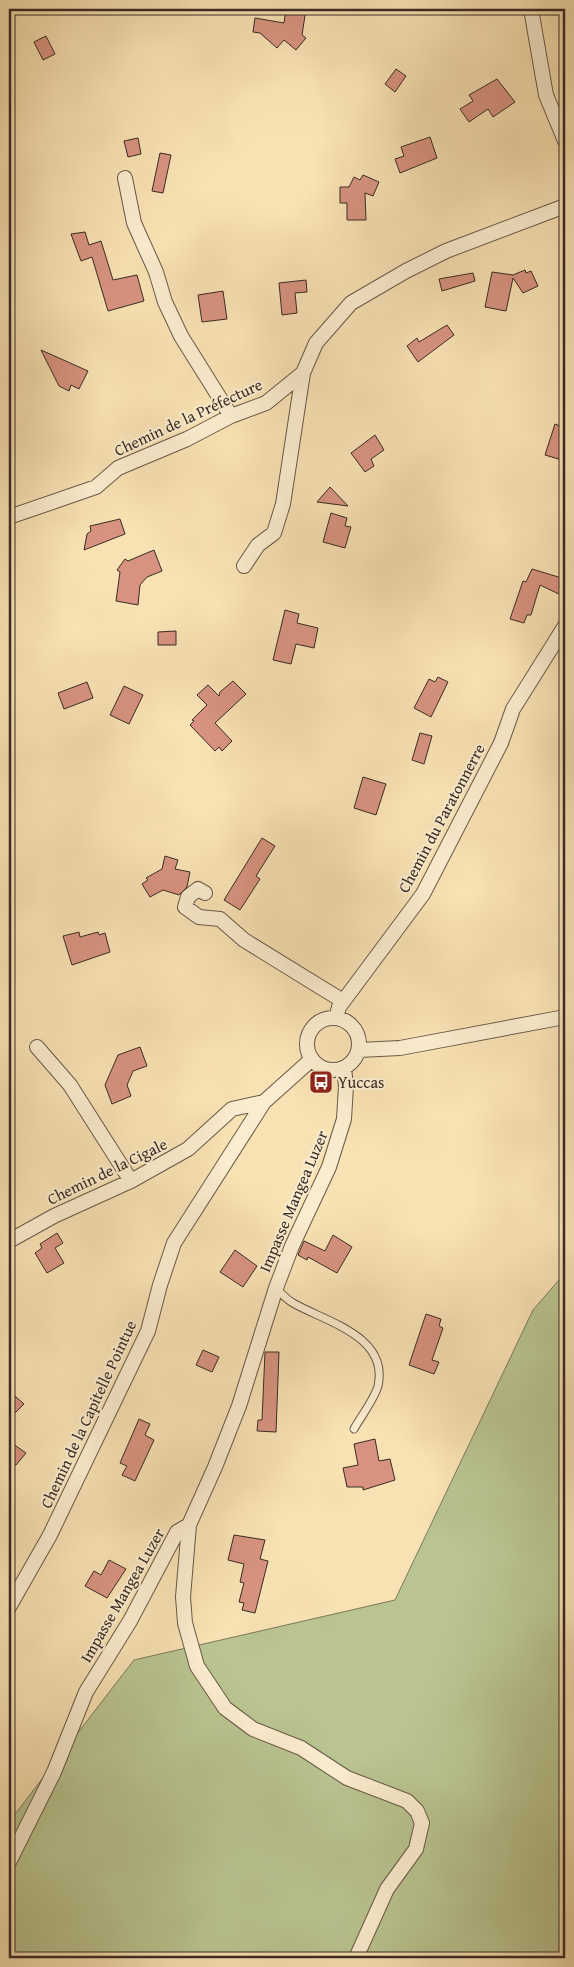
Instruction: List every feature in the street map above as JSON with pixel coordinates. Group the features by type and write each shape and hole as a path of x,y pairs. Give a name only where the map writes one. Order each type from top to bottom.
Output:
{"street":[{"path":"532,9 546,95 565,141"},
{"path":"125,178 134,223 156,272 165,302 181,336 231,416"},
{"name":"Chemin de la Préfecture","path":"9,516 96,487 118,468 187,439 231,416 266,403 303,373 316,343 351,303 406,271 446,251 565,206"},
{"path":"244,566 258,545 274,533 283,504 303,373"},
{"name":"Chemin du Paratonnerre","path":"336,1018 343,1001 423,894 501,743 513,709 565,626"},
{"path":"205,892 198,889 188,897 185,907 199,917 220,919 244,940 343,1001"},
{"path":"358,1050 400,1048 565,1017"},
{"path":"336,1018 352,1025 359,1041 358,1050 353,1060 344,1068 332,1070 312,1058 308,1042 314,1026 324,1019 336,1018"},
{"path":"37,1047 70,1085 131,1181"},
{"path":"264,1102 312,1058"},
{"name":"Impasse Mangea Luzer","path":"9,1862 54,1772 86,1692 130,1621 178,1532 189,1525 239,1406 276,1288 292,1246 329,1168 344,1120 346,1086 344,1068"},
{"name":"Chemin de la Cigale","path":"9,1242 54,1216 131,1181 188,1149 232,1109 264,1102"},
{"name":"Chemin de la Capitelle Pointue","path":"9,1607 50,1536 148,1331 160,1285 174,1243 264,1102"},
{"path":"189,1525 183,1597 185,1623 196,1666 225,1708 253,1729 301,1748 347,1778 407,1801 417,1810 422,1823 416,1849 387,1889 356,1958"}],"lane":[{"name":"Impasse Mangea Luzer","path":"276,1288 291,1302 347,1329 369,1345 378,1361 378,1386 354,1430"}],"green space":[{"path":"565,1273 565,1958 9,1958 9,1822 134,1660 395,1600 533,1310"}],"building":[{"path":"286,9 306,9 302,35 306,38 296,50 284,40 277,48 260,33 253,32 255,18 284,23"},
{"path":"46,36 55,54 43,60 34,42"},
{"path":"396,69 406,76 395,92 385,84"},
{"path":"497,79 515,102 493,117 488,109 469,122 460,109 473,101 469,95"},
{"path":"430,137 437,158 400,173 395,159 404,156 401,147"},
{"path":"138,138 141,154 128,157 124,141"},
{"path":"160,153 171,155 163,193 152,191"},
{"path":"363,175 379,182 373,196 365,193 366,220 347,220 347,203 340,203 340,187 349,187 354,177 360,180"},
{"path":"85,232 89,245 101,241 113,280 137,275 144,301 108,311 92,257 81,261 71,234"},
{"path":"525,270 526,273 531,271 538,286 523,293 513,278 506,311 485,307 492,272 513,275"},
{"path":"473,273 475,281 442,291 439,279"},
{"path":"306,280 307,292 295,293 297,313 282,315 279,283"},
{"path":"223,291 227,319 202,322 198,295"},
{"path":"447,325 454,335 418,362 407,346 417,338 419,342"},
{"path":"41,350 88,371 79,389 71,385 69,391 59,386"},
{"path":"555,424 565,428 565,461 545,455"},
{"path":"375,435 384,450 371,459 374,466 365,472 351,453"},
{"path":"330,487 348,506 317,502"},
{"path":"331,513 347,518 345,526 351,527 345,548 323,542"},
{"path":"120,519 125,534 84,550 87,534 91,531 90,526"},
{"path":"154,550 162,571 147,577 140,585 138,605 116,601 120,572 117,570 125,559 128,561"},
{"path":"532,569 565,579 565,586 561,595 540,585 531,615 527,615 524,623 510,619 523,581 526,582"},
{"path":"285,610 299,614 297,623 318,628 314,648 296,644 291,664 273,660"},
{"path":"176,631 176,645 158,645 158,632"},
{"path":"438,677 448,682 431,717 414,708 429,679 435,682"},
{"path":"233,681 246,694 215,723 232,741 222,751 219,747 215,751 190,725 194,721 192,720 207,705 197,695 208,685 219,696 220,692"},
{"path":"87,682 93,698 64,709 58,693"},
{"path":"124,686 143,695 129,724 110,715"},
{"path":"420,733 432,736 424,764 412,760"},
{"path":"363,777 386,784 376,815 354,808"},
{"path":"262,838 275,846 256,876 260,879 240,910 224,900"},
{"path":"165,856 178,860 175,869 190,872 187,887 179,895 163,890 150,897 142,884 148,880 146,878 162,869"},
{"path":"79,932 80,937 98,932 99,935 105,933 110,952 72,965 63,936"},
{"path":"140,1047 147,1066 133,1071 127,1085 131,1096 112,1104 105,1085 118,1055"},
{"path":"57,1233 63,1243 55,1248 64,1263 47,1273 35,1253 42,1248 40,1244"},
{"path":"333,1235 352,1247 337,1273 308,1257 307,1260 298,1255 304,1241 325,1251"},
{"path":"235,1250 257,1266 243,1287 220,1272"},
{"path":"426,1314 441,1319 439,1326 443,1328 432,1360 439,1362 434,1374 409,1365"},
{"path":"203,1350 219,1357 212,1372 196,1365"},
{"path":"265,1352 279,1352 276,1432 257,1431 258,1420 262,1420"},
{"path":"9,1391 24,1404 9,1419"},
{"path":"139,1419 150,1424 145,1435 154,1440 135,1481 122,1475 127,1466 120,1463"},
{"path":"375,1439 379,1461 390,1459 395,1480 363,1490 363,1487 347,1487 343,1468 358,1465 354,1444"},
{"path":"9,1441 26,1453 16,1465 9,1460"},
{"path":"234,1535 265,1540 260,1559 268,1561 255,1613 242,1610 244,1603 239,1602 244,1583 240,1582 244,1564 228,1560"},
{"path":"109,1560 126,1569 107,1598 85,1586 94,1571 101,1575"}],"place":[{"name":"Yuccas","path":"321,1082"}]}
